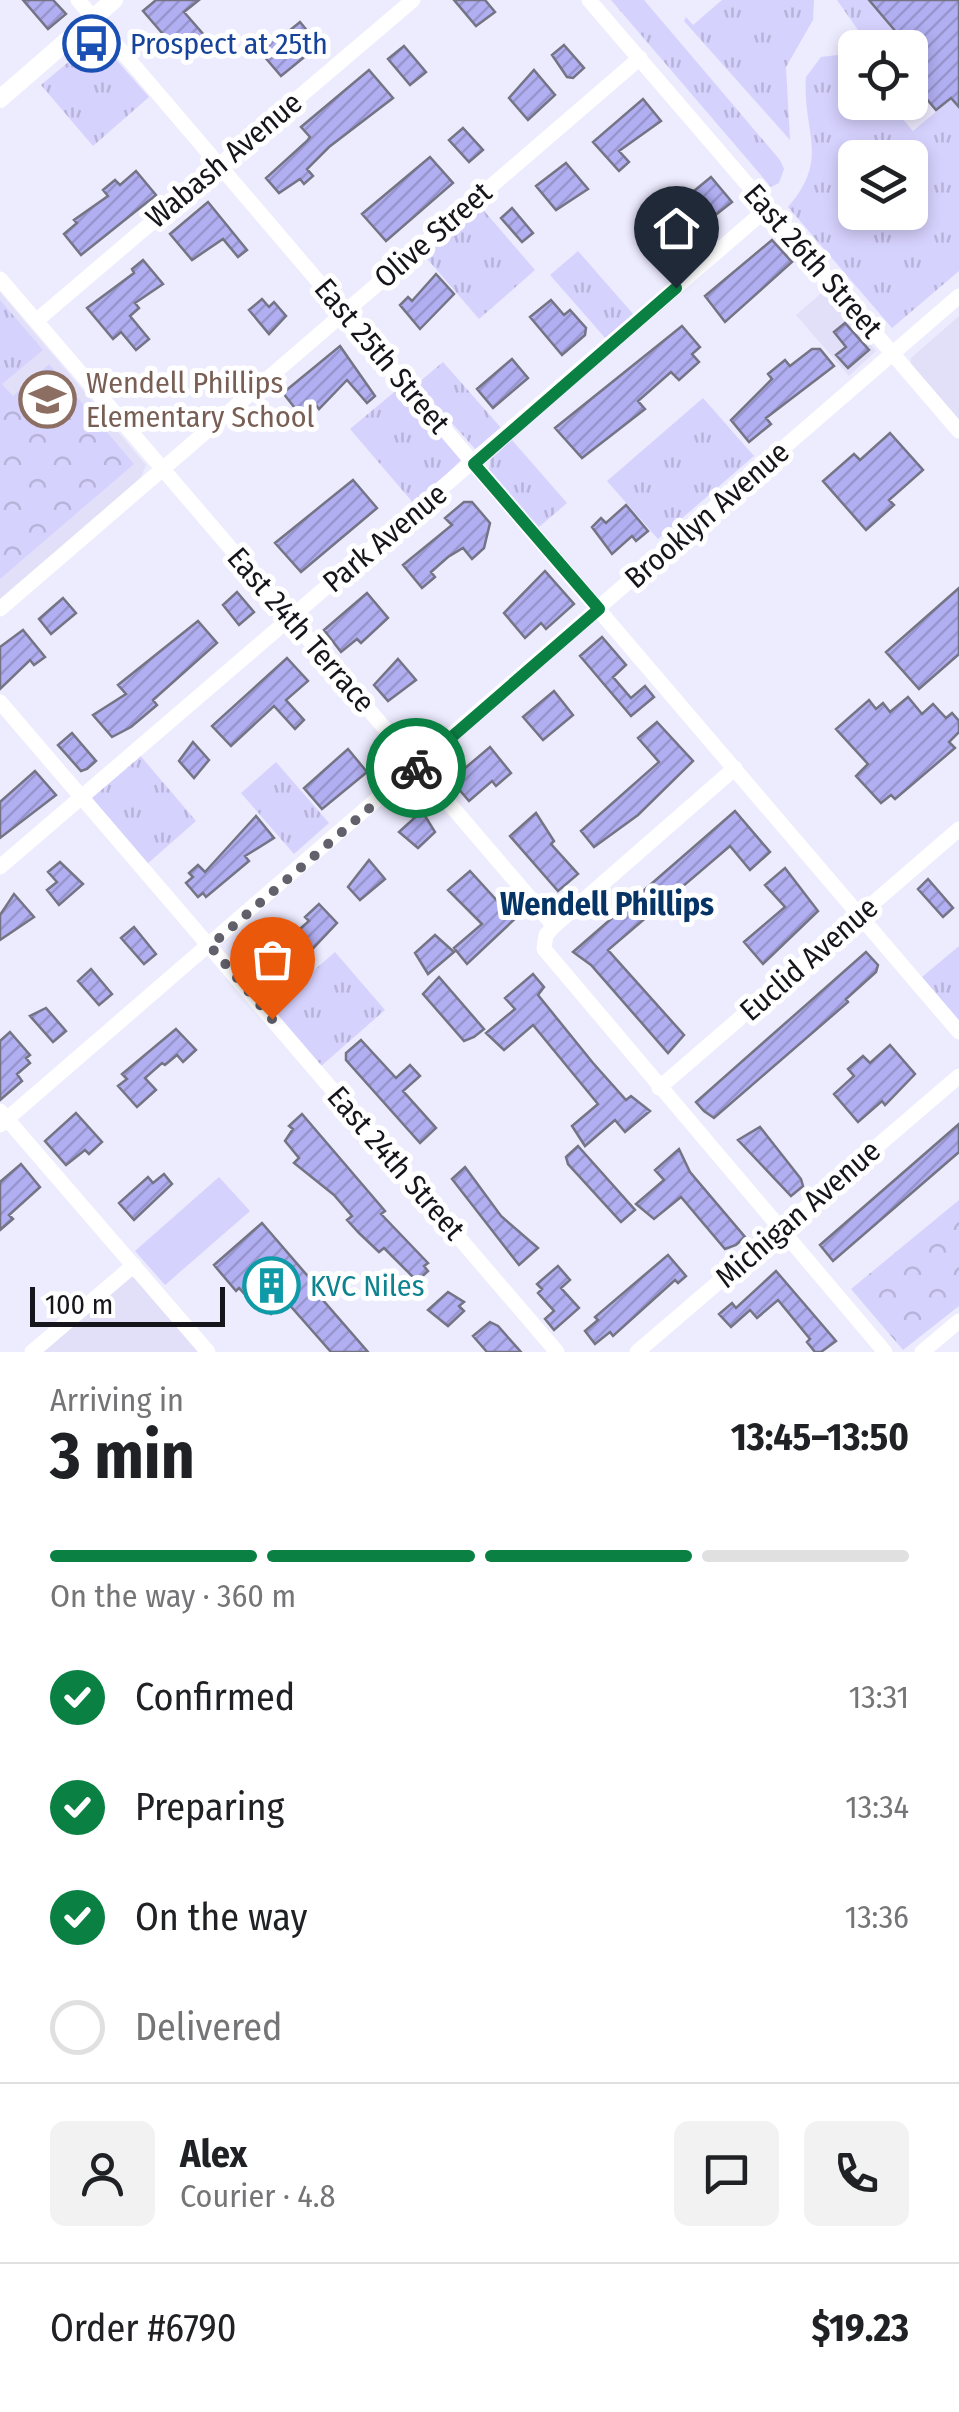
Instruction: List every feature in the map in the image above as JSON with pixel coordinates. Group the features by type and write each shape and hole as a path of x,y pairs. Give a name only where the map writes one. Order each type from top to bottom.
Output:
{"main road":[{"path":"0,99 114,0"}],"street":[{"name":"East 25th Street","path":"78,0 959,1032"},
{"name":"Wabash Avenue","path":"36,321 413,0"},
{"name":"East 26th Street","path":"590,0 959,431"},
{"name":"Olive Street","path":"0,609 640,58"},
{"name":"Park Avenue","path":"0,867 768,208"},
{"name":"East 24th Terrace","path":"0,279 554,926"},
{"name":"Brooklyn Avenue","path":"3,1119 210,946 959,296"},
{"name":"East 24th Street","path":"0,702 557,1352"},
{"path":"735,768 554,926 546,935 544,949 885,1352"},
{"name":"Euclid Avenue","path":"658,1088 959,829"},
{"name":"Michigan Avenue","path":"637,1352 959,1076"},
{"path":"3,1119 208,1352"},
{"path":"32,1352 134,1264"},
{"path":"922,1352 959,1321"}],"shaded area":[{"path":"826,289 876,351 849,376 796,315"},
{"name":"Wendell Phillips Elementary School","path":"0,292 146,465 141,477 0,600"},
{"path":"959,316 959,420 911,365 911,358"},
{"path":"129,1272 198,1352 39,1352"}],"green space":[{"path":"611,0 644,0 780,160 784,169 779,183 771,187"},
{"path":"722,0 814,0 813,20 786,67 790,140 684,21 686,17 693,25"},
{"path":"837,0 868,0 893,30 858,30"},
{"path":"97,38 149,97 93,146 41,85"},
{"path":"838,55 838,120 904,120 913,131 951,99 959,109 959,271 892,328 788,207 801,189 812,159 806,77 821,57"},
{"path":"479,205 535,270 479,319 423,254"},
{"path":"578,251 634,315 606,339 550,275"},
{"path":"0,300 43,350 2,384 0,382"},
{"path":"443,362 502,429 476,450 417,384"},
{"name":"Wendell Phillips Elementary School","path":"49,364 134,464 0,579 0,382 13,396"},
{"path":"399,388 461,460 415,505 350,429"},
{"path":"703,398 754,456 658,539 607,481"},
{"path":"512,440 567,503 539,527 489,469 490,460"},
{"path":"138,753 196,821 146,865 87,796"},
{"path":"276,762 329,823 294,854 241,793"},
{"path":"959,946 959,1020 922,977"},
{"path":"335,952 385,1010 320,1067 269,1009"},
{"path":"219,1177 250,1211 165,1285 135,1251"},
{"path":"959,1200 959,1306 903,1350 851,1289"}],"building":[{"path":"23,0 53,0 66,14 48,29"},
{"path":"156,0 199,0 184,12 210,42 187,62 143,11"},
{"path":"454,0 485,0 495,12 476,26"},
{"path":"869,0 959,0 959,107 951,98 936,110 928,100 928,30 894,30"},
{"path":"300,22 319,45 281,76 257,48 273,35 278,40"},
{"path":"564,45 584,68 573,78 567,77 552,55"},
{"path":"404,46 426,72 410,85 388,59"},
{"path":"369,70 393,98 329,147 307,169 313,176 304,184 300,179 279,193 266,178 310,137 301,127"},
{"path":"534,70 555,95 528,120 509,98"},
{"path":"643,99 661,121 619,151 629,162 619,171 593,142"},
{"path":"463,128 483,150 469,162 449,140"},
{"path":"430,157 453,183 386,241 362,214"},
{"path":"566,163 588,189 556,210 536,186"},
{"path":"136,171 156,195 81,255 64,234 77,223 74,220 108,196 103,190 115,180 120,185"},
{"path":"711,177 732,202 704,224 683,200"},
{"path":"208,202 247,250 238,257 223,239 192,260 170,234"},
{"path":"512,208 533,233 522,242 501,218"},
{"path":"660,216 686,240 674,251 654,230 652,222"},
{"path":"772,240 792,262 725,322 705,296"},
{"path":"143,260 163,284 135,303 139,308 130,316 149,339 136,350 121,332 113,339 87,308 134,273 132,269"},
{"path":"436,274 454,294 420,329 400,305 408,297 412,301"},
{"path":"262,299 269,307 274,302 286,316 269,334 249,310"},
{"path":"551,300 564,315 570,310 586,328 585,335 562,355 530,317"},
{"path":"845,323 869,350 848,368 836,355 846,347 834,332"},
{"path":"682,326 700,347 692,354 699,362 679,380 671,372 638,401 645,409 582,458 555,428"},
{"path":"340,346 375,396 367,403 347,380 319,409 316,405 302,417 283,393"},
{"path":"812,349 820,349 834,366 766,418 771,424 749,442 731,420 772,379 768,374 785,360 790,366"},
{"path":"512,359 528,378 493,408 477,389"},
{"path":"890,433 923,470 889,500 894,505 866,530 823,481 854,454 860,460"},
{"path":"353,480 377,508 301,572 275,543"},
{"path":"464,502 472,502 490,523 484,548 472,559 463,548 448,557 431,572 435,577 422,588 403,565 452,525 445,518"},
{"path":"626,505 648,531 636,541 632,536 612,554 592,527 601,518 606,523"},
{"path":"545,571 574,604 546,629 541,623 525,638 504,613"},
{"path":"959,588 959,654 919,689 886,652"},
{"path":"237,592 254,612 239,625 223,605"},
{"path":"367,593 388,618 361,643 357,639 341,652 324,630"},
{"path":"63,598 76,613 51,634 39,619"},
{"path":"198,621 217,643 153,700 157,705 112,737 93,715 126,694 118,685"},
{"path":"23,630 45,657 34,665 30,660 0,689 0,647"},
{"path":"602,637 626,665 613,677 631,698 645,686 654,697 631,716 580,656"},
{"path":"287,658 308,681 286,700 304,720 295,729 274,706 231,746 212,726"},
{"path":"398,659 416,680 388,701 374,685"},
{"path":"554,691 573,715 543,740 523,717"},
{"path":"908,697 922,714 933,704 946,718 952,713 959,721 959,732 949,742 955,748 895,799 891,795 881,803 856,776 868,764 836,729 869,700 876,709 883,703 890,712"},
{"path":"657,722 693,761 638,815 594,847 581,831 659,762 638,738"},
{"path":"72,733 96,761 81,771 58,745"},
{"path":"193,742 209,760 194,778 179,761"},
{"path":"490,747 511,773 496,786 492,781 469,801 451,780"},
{"path":"348,749 367,772 322,809 304,788"},
{"path":"35,771 56,795 0,838 0,802"},
{"path":"422,811 435,832 418,848 399,832"},
{"path":"735,811 770,852 750,870 730,846 608,950 684,1035 668,1053 591,965 573,952"},
{"path":"536,813 554,841 551,844 578,874 558,891 510,836"},
{"path":"256,816 274,838 245,856 249,861 206,897 203,893 198,897 186,883 193,877 189,873 198,865 205,872"},
{"path":"369,860 385,879 360,900 348,887"},
{"path":"60,862 83,884 59,905 47,890 57,882 48,872"},
{"path":"785,868 818,911 763,964 744,942 785,907 765,885"},
{"path":"470,871 501,905 510,903 520,914 467,964 454,948 482,924 448,890"},
{"path":"928,879 953,908 943,917 918,889"},
{"path":"14,894 34,917 0,940 0,915"},
{"path":"319,904 337,923 302,960 299,956 294,961 285,951 290,947 286,941 309,921 305,917"},
{"path":"134,927 156,954 144,964 121,938"},
{"path":"435,935 454,952 428,974 415,953"},
{"path":"866,952 878,965 876,972 846,999 848,1002 714,1118 704,1111 696,1102"},
{"path":"261,957 282,977 268,990 251,971"},
{"path":"91,969 112,994 99,1005 78,981"},
{"path":"533,974 544,987 538,995 593,1063 626,1100 631,1096 650,1111 625,1132 615,1120 585,1146 572,1126 598,1104 533,1025 504,1050 486,1033 515,1009 505,998"},
{"path":"439,977 484,1029 474,1037 464,1041 423,994"},
{"path":"46,1008 66,1031 53,1042 30,1016"},
{"path":"176,1029 196,1050 183,1062 177,1055 165,1065 162,1063 145,1078 156,1090 137,1107 118,1086 127,1079 122,1074"},
{"path":"10,1032 30,1055 26,1058 30,1063 17,1074 22,1081 0,1100 0,1041"},
{"path":"361,1040 396,1078 410,1065 420,1076 403,1091 436,1128 420,1143 346,1060 346,1053"},
{"path":"890,1045 915,1074 885,1105 882,1101 858,1122 834,1094 854,1076 848,1069 863,1056 870,1063"},
{"path":"76,1113 102,1142 89,1154 85,1150 66,1165 45,1141"},
{"path":"302,1114 385,1211 381,1214 428,1263 424,1266 428,1271 417,1281 384,1248 379,1252 359,1233 347,1220 352,1216 334,1195 294,1163 299,1158 285,1141 293,1129 289,1126"},
{"path":"959,1124 959,1152 833,1261 820,1245"},
{"path":"760,1127 801,1179 803,1186 791,1196 738,1140"},
{"path":"578,1146 635,1210 621,1222 568,1164 566,1157"},
{"path":"679,1149 690,1172 745,1237 736,1245 725,1249 681,1197 654,1219 636,1204 664,1180 655,1170"},
{"path":"21,1164 40,1187 9,1215 13,1219 0,1230 0,1182"},
{"path":"465,1167 501,1216 538,1248 519,1265 452,1179"},
{"path":"164,1174 172,1184 134,1220 119,1203 148,1177 153,1183"},
{"name":"KVC Niles","path":"262,1223 368,1352 331,1352 286,1301 271,1314 260,1302 255,1306 214,1265"},
{"path":"668,1255 686,1276 678,1283 675,1280 613,1336 610,1332 595,1344 585,1331 598,1320 595,1317"},
{"path":"558,1266 570,1280 561,1288 579,1308 554,1330 545,1319 554,1311 538,1293 542,1289 537,1284"},
{"path":"776,1271 836,1341 821,1352 815,1352 807,1342 810,1339 778,1300 757,1318 750,1310 731,1327 719,1314 732,1303 736,1308"},
{"path":"448,1292 464,1302 459,1306 464,1311 448,1326 428,1310"},
{"path":"490,1322 521,1352 487,1352 473,1336"}],"way so far":[{"path":"272,1019 210,946 416,768"}],"place":[{"name":"Prospect at 25th","path":"91,44"},
{"name":"Wendell Phillips Elementary School","path":"47,400"},
{"name":"KVC Niles","path":"271,1286"}],"district":[{"name":"Wendell Phillips","path":"607,904"}],"route":[{"path":"416,768 599,609 474,464 676,288"}]}
